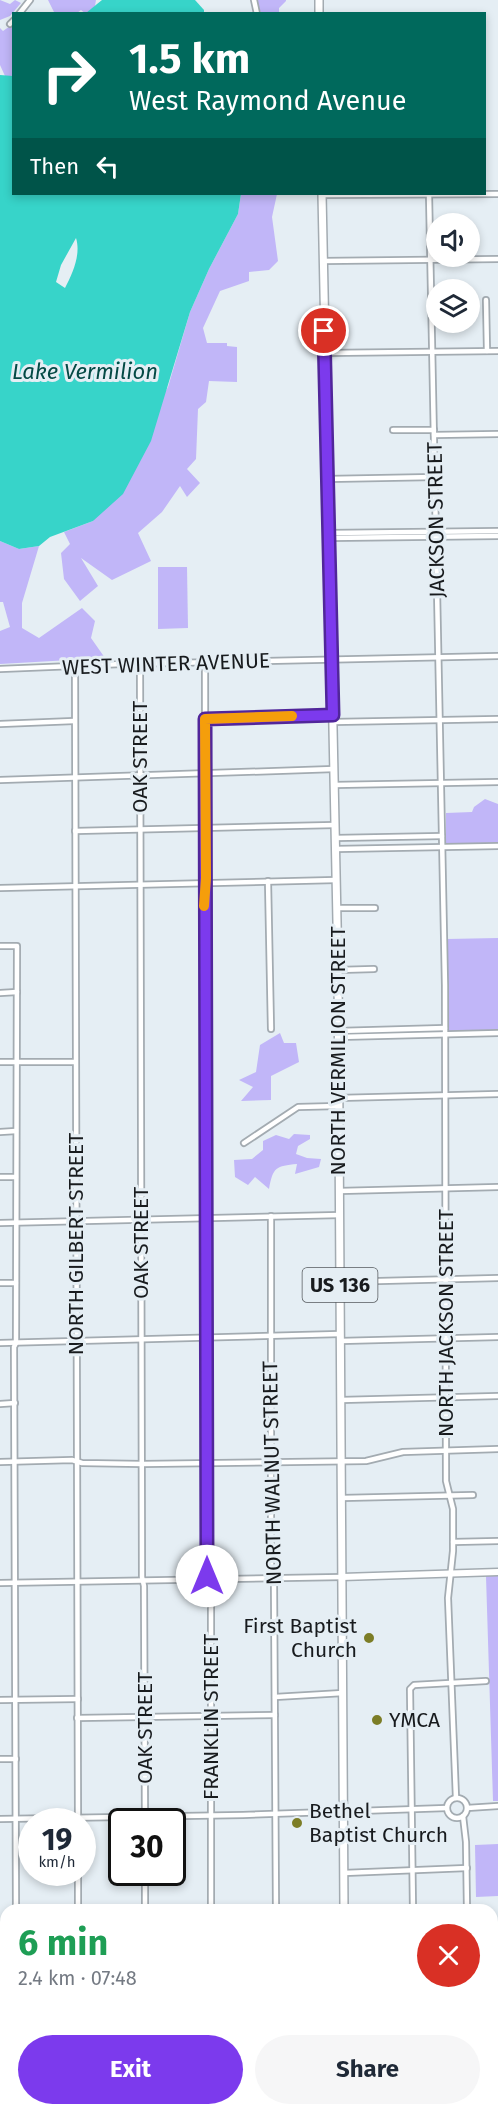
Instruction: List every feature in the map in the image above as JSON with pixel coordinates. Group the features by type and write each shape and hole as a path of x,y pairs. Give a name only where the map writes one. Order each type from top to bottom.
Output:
{"main road":[{"name":"NORTH VERMILION STREET","path":"322,195 338,970 344,1904"},
{"path":"342,1578 498,1572"}],"street":[{"path":"21,12 30,0"},
{"name":"JACKSON STREET","path":"429,195 429,213"},
{"path":"323,261 426,259"},
{"path":"480,259 498,259"},
{"name":"JACKSON STREET","path":"430,267 442,846"},
{"path":"486,300 487,351"},
{"path":"325,353 498,351"},
{"path":"393,430 498,434"},
{"path":"327,479 435,477"},
{"path":"328,536 498,531"},
{"path":"471,533 498,536"},
{"name":"WEST WINTER AVENUE","path":"0,669 498,656"},
{"name":"FRANKLIN STREET","path":"205,662 206,1463 207,1576 211,1585 212,1904"},
{"name":"OAK STREET","path":"141,664 141,1339 145,1808"},
{"name":"NORTH GILBERT STREET","path":"75,666 78,1808"},
{"path":"205,719 498,719"},
{"path":"0,724 74,722"},
{"path":"0,780 334,769"},
{"path":"334,785 498,782"},
{"path":"75,831 335,825"},
{"path":"335,837 442,836"},
{"name":"NORTH JACKSON STREET","path":"442,846 446,1189 446,1481 453,1509 453,1542 448,1598 456,1798"},
{"path":"336,849 498,846"},
{"path":"0,888 336,880"},
{"path":"268,881 271,1029"},
{"path":"337,908 375,908"},
{"path":"0,946 17,946 16,1343 14,1347 16,1904"},
{"path":"338,970 374,969"},
{"path":"0,993 16,992"},
{"path":"338,1034 445,1031 498,1033"},
{"path":"0,1062 75,1062"},
{"path":"338,1098 498,1094"},
{"path":"244,1143 298,1107 338,1106"},
{"path":"0,1132 16,1131"},
{"path":"0,1177 16,1177"},
{"path":"339,1191 498,1187"},
{"path":"0,1223 340,1215"},
{"name":"NORTH WALNUT STREET","path":"271,1216 270,1462 274,1584 276,1904"},
{"path":"340,1282 498,1278"},
{"path":"0,1283 16,1283"},
{"path":"0,1343 271,1336 446,1339 498,1337"},
{"path":"341,1400 498,1396"},
{"path":"0,1404 15,1403"},
{"path":"0,1462 77,1461 142,1464 366,1461 403,1452 498,1449"},
{"path":"342,1498 472,1495"},
{"path":"453,1542 498,1540"},
{"path":"0,1583 342,1578"},
{"path":"412,1904 410,1689 414,1684 486,1682"},
{"path":"275,1697 343,1693"},
{"path":"0,1700 78,1699"},
{"path":"77,1718 275,1715"},
{"path":"0,1759 16,1759"},
{"path":"463,1816 458,1818 451,1816 447,1808 449,1802 456,1798 464,1800 467,1808 463,1816 467,1904"},
{"path":"467,1808 498,1806"},
{"path":"186,1817 447,1808"},
{"path":"0,1819 16,1818"},
{"path":"344,1873 467,1868"},
{"path":"78,1886 78,1904"},
{"path":"145,1886 145,1904"}],"shaded area":[{"path":"0,0 10,4 15,0 21,3 10,16 0,20"},
{"path":"48,0 96,0 95,6 88,12 81,10 54,12"},
{"path":"257,0 286,0 279,8 279,12 260,12"},
{"path":"12,25 12,76 5,76 0,65 0,28 3,31"},
{"path":"241,195 277,195 272,217 278,261 269,270 249,272 249,281 220,291 203,328 207,343 227,343 227,346 237,347 237,382 209,381 206,402 198,409 196,459 187,469 200,483 187,497 180,486 162,512 138,533 151,561 112,580 81,558 98,586 80,601 64,579 61,553 70,544 64,532 93,521 168,387 190,312 209,269 238,214"},
{"path":"0,541 19,549 39,546 22,603 22,628 39,638 82,608 95,621 91,638 105,658 0,664 0,631 10,627 3,602 0,602"},
{"path":"158,567 187,567 188,628 158,629"},
{"path":"485,799 498,804 498,844 446,843 446,813 472,812 474,807"},
{"path":"498,938 498,1031 449,1032 447,939"},
{"path":"280,1033 284,1043 296,1043 299,1062 271,1076 271,1100 241,1101 253,1087 239,1080 256,1072 260,1045"},
{"path":"294,1134 310,1135 310,1139 298,1146 296,1154 321,1159 319,1167 295,1174 297,1164 280,1167 272,1176 269,1189 255,1177 248,1185 235,1177 234,1160 252,1159 263,1150 263,1141 276,1135 289,1139"},
{"path":"498,1575 498,1801 493,1801 486,1576"},
{"path":"498,1844 498,1896 476,1897 475,1845"}],"water":[{"path":"102,0 195,0 204,10 204,12 87,12"},
{"name":"Lake Vermilion","path":"0,75 12,76 12,195 241,195 238,214 209,269 190,312 151,441 123,494 93,521 50,537 39,546 19,549 0,541","holes":["76,238 78,250 71,276 65,288 56,282 61,265"]}],"slow traffic":[{"path":"204,906 206,878 205,719 292,716"}],"place":[{"name":"First Baptist Church","path":"369,1638"},
{"name":"YMCA","path":"377,1720"},
{"name":"Bethel Baptist Church","path":"297,1823"}],"route":[{"path":"207,1576 205,719 333,715 324,331"}]}
